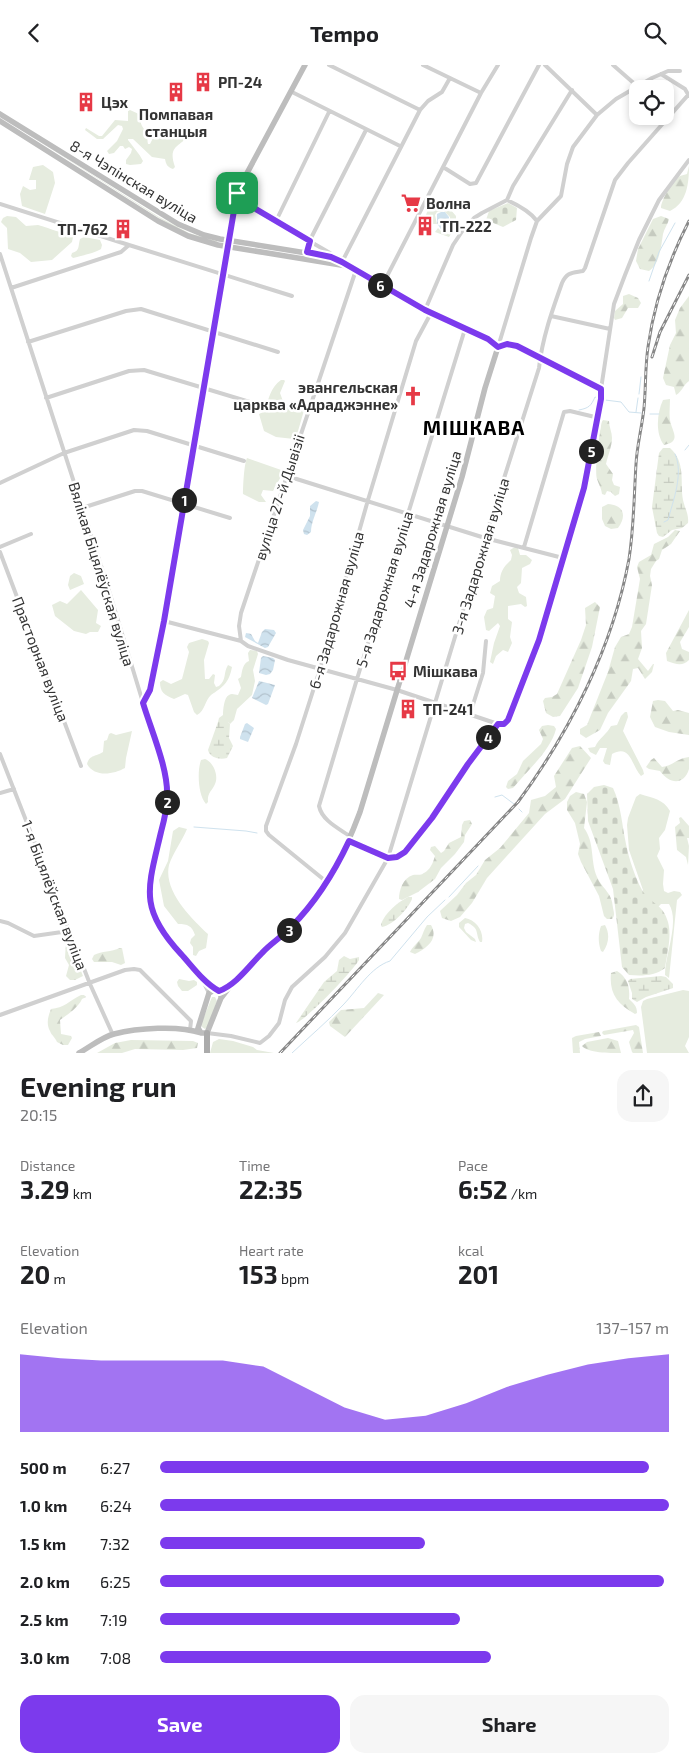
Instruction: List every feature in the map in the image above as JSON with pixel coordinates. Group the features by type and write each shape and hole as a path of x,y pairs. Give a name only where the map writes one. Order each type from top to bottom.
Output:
{"main road":[{"path":"230,243 237,193 243,178 306,65"},
{"name":"8-я Чэпінская вуліца","path":"0,114 178,224 230,243 353,269"},
{"name":"8-я Чэпінская вуліца","path":"0,121 174,230 201,240 330,255 382,286 428,311 488,339 498,347"},
{"name":"4-я Задарожная вуліца","path":"209,993 219,993 228,988 264,950 291,928 328,883 350,839 360,812 447,525 498,347"},
{"path":"206,1031 198,1028 209,993"},
{"path":"207,1053 206,1031 219,993"},
{"path":"190,1030 200,1019"},
{"path":"79,1053 112,1035 145,1030 206,1031"}],"street":[{"path":"329,65 420,109"},
{"path":"423,65 481,93"},
{"path":"382,286 481,93 498,65"},
{"path":"443,167 470,184 476,183 539,65"},
{"path":"545,65 597,115"},
{"path":"613,65 630,80"},
{"name":"4-я Задарожная вуліца","path":"649,80 668,71 680,71"},
{"path":"661,74 685,89 689,96"},
{"path":"342,262 420,109 442,92 450,78"},
{"path":"428,311 453,245 463,230 474,219 507,200 513,186 572,90"},
{"name":"4-я Задарожная вуліца","path":"498,347 531,238 538,221 561,196 567,163 574,147 597,115 629,91"},
{"path":"292,92 400,147"},
{"name":"3-я Задарожная вуліца","path":"206,1031 260,1043 269,1036 279,1023 284,1000 292,987 325,957 345,933 388,858 485,538 540,368 539,357 565,277 569,273 583,271 585,268 615,180 689,96"},
{"path":"276,221 329,112"},
{"path":"307,252 310,241 366,130"},
{"path":"164,621 240,641 248,646 288,660 397,690 498,724 504,724 512,711 539,640 584,488 601,399 614,305 638,240 659,200 689,160"},
{"name":"8-я Чэпінская вуліца","path":"237,193 244,202 330,255"},
{"path":"507,200 517,204 538,221"},
{"path":"0,204 292,296"},
{"path":"143,703 150,690 164,621 230,243"},
{"path":"11,288 121,252 129,245"},
{"name":"Вялікая Біцялёўская вуліца","path":"0,254 165,775 168,797 152,875 150,900 158,925 170,942 219,993"},
{"name":"вуліца 27-й Дывізіі","path":"240,641 241,613 353,269"},
{"path":"28,342 136,309 145,310 278,352"},
{"name":"6-я Задарожная вуліца","path":"328,883 266,831 320,669 368,500 416,341 428,311"},
{"path":"551,316 610,329"},
{"name":"5-я Задарожная вуліца","path":"388,858 350,839 325,818 320,812 319,807 465,329"},
{"name":"8-я Чэпінская вуліца","path":"498,347 507,344 517,346 601,389"},
{"path":"46,398 135,370 144,370 263,406"},
{"path":"524,547 564,412 570,411 598,417"},
{"path":"0,483 64,453 134,430 141,430 195,445 244,461"},
{"path":"287,476 485,538 563,558"},
{"path":"82,508 135,491 142,491 230,518"},
{"path":"0,547 31,534"},
{"name":"Прасторная вуліца","path":"0,552 81,766"},
{"path":"470,714 483,673 486,641"},
{"path":"138,691 143,693 150,690"},
{"path":"388,858 397,857 405,852 432,818 468,764 498,724"},
{"name":"1-я Біцялёўская вуліца","path":"0,754 90,984 112,1035"},
{"path":"0,793 14,789"},
{"path":"0,921 34,935 69,931"},
{"path":"0,1015 125,970 134,969 140,970 192,1021"},
{"name":"Вялікая Біцялёўская вуліца","path":"198,973 209,993"},
{"path":"192,1021 200,1019"},
{"path":"190,1030 192,1021"}],"green space":[{"path":"130,110 141,115 141,124 147,135 148,144 150,144 153,138 166,130 181,133 189,131 184,140 174,149 173,159 175,167 173,169 167,165 165,159 152,157 133,139 128,140 143,161 141,164 126,164 132,149 129,147 125,149 123,146 120,146 114,153 109,154 107,151 117,141 123,129 122,126 118,125 103,139 97,139 85,130 86,128 102,136 115,120 128,121 128,111"},
{"path":"9,122 159,217 189,233 217,241 217,243 189,235 159,218"},
{"path":"43,165 53,172 55,183 45,214 22,206 20,194 23,186 30,190 36,189 36,180 29,180 33,167"},
{"path":"689,166 686,192 680,203 670,211 661,208 665,195 671,186 677,178 687,174"},
{"path":"435,199 444,202 456,216 456,227 449,237 435,232 438,228 446,233 450,231 450,217 444,211 437,212 435,215 437,224 433,224 426,215 431,200"},
{"path":"508,203 517,208 516,220 503,227 486,220 489,211"},
{"path":"7,216 16,217 26,226 38,225 71,236 73,237 72,242 52,260 31,262 20,253 8,249 7,228 1,222"},
{"path":"661,216 669,219 658,259 649,271 640,269 636,261 638,249 653,219"},
{"path":"84,237 100,240 101,249 73,258 71,256 72,253 78,250 80,239"},
{"path":"629,294 638,298 641,303 638,308 628,308 622,318 615,320 615,311 623,304 623,296"},
{"path":"689,296 689,381 676,395 674,387 666,385 663,378 670,345 676,333 675,320 680,308"},
{"path":"281,380 285,381 280,393 284,404 295,401 305,407 294,439 276,437 264,431 259,414 265,411 272,390"},
{"path":"670,399 670,418 674,438 673,441 664,445 659,435 658,417 663,400"},
{"path":"603,420 609,421 612,436 606,464 613,474 612,480 614,485 620,487 619,494 615,496 607,491 605,495 602,494 596,474 601,423"},
{"path":"663,448 670,448 678,459 688,523 682,528 672,530 663,537 657,533 652,507 659,453"},
{"path":"247,458 284,471 273,491 263,490 261,495 266,502 259,502 243,494 244,470"},
{"path":"608,504 618,506 621,509 623,515 618,528 611,529 605,526 602,519 602,507"},
{"path":"675,530 680,531 671,544 662,550 659,559 651,569 652,585 646,624 641,631 642,648 638,659 648,671 654,664 652,672 645,679 638,668 633,669 631,681 608,713 600,730 586,738 580,734 580,729 587,725 608,672 615,647 621,637 629,634 632,627 640,579 637,567 639,562 651,555 654,544 668,537"},
{"path":"515,547 518,548 520,555 526,555 532,560 530,564 522,568 521,583 517,587 519,593 526,597 527,606 525,607 521,604 508,606 508,619 512,622 510,637 512,643 508,652 503,650 496,656 493,664 490,662 500,626 498,623 489,631 486,630 484,617 487,610 493,608 495,596 490,593 492,586 500,581 503,569 511,560 510,550"},
{"path":"74,573 81,576 84,584 70,590 68,585 70,576"},
{"path":"81,590 98,610 96,623 101,626 98,632 86,634 74,631 55,616 52,605 60,601 67,604"},
{"path":"595,602 600,607 592,647 578,688 560,716 553,717 546,713 543,701 545,698 557,694 586,625 585,608"},
{"path":"689,610 689,627 680,642 682,649 689,652 689,660 681,664 667,661 666,653"},
{"path":"202,639 209,643 204,660 205,679 209,679 213,674 215,675 214,683 216,687 219,686 223,681 228,665 232,667 225,684 209,697 202,711 197,715 194,712 188,695 185,694 174,699 171,698 162,691 160,682 163,680 171,684 182,679 189,652 187,647 189,643"},
{"path":"250,650 257,651 258,654 253,670 255,681 252,695 237,709 234,720 230,724 228,722 218,722 219,718 223,715 227,696 231,694 238,695 241,688 238,679 241,677 244,665 249,661 248,653"},
{"path":"653,701 665,701 673,711 678,710 689,713 689,735 669,732 655,727 650,717"},
{"path":"625,712 627,712 628,717 623,731 643,770 644,774 641,776 627,754 618,752 612,754 610,765 605,764 603,761 607,748 600,748 596,755 590,752 588,748 595,747 611,726 617,725"},
{"path":"218,722 228,722 230,724 229,738 233,746 227,758 221,759 211,755 208,750"},
{"path":"542,726 554,726 556,729 549,745 513,788 508,789 506,787 508,781 517,774 523,761 541,744 543,739 539,730"},
{"path":"132,731 125,768 116,772 100,773 90,768 87,764 88,761 103,752 104,741 107,740 109,734 116,735"},
{"path":"580,746 591,758 565,799 545,814 487,878 472,903 460,917 451,921 442,918 440,911 476,875 485,860 500,848 529,813 531,800 545,796 556,787 554,776 572,748"},
{"path":"689,757 687,775 680,781 672,781 660,771 646,767 654,758 662,767"},
{"path":"205,759 213,766 216,773 215,784 206,804 201,795 199,776 201,760"},
{"path":"604,785 613,788 616,795 629,856 639,885 645,895 660,907 668,922 669,939 665,968 653,974 629,975 622,967 613,889 588,821 587,794 594,787"},
{"path":"576,792 584,794 587,802 584,828 590,840 597,877 612,903 614,916 612,919 607,919 604,916 599,896 578,854 580,844 575,823 567,810 567,802 570,796"},
{"path":"640,794 661,801 670,811 665,830 659,838 660,849 657,856 664,870 664,891 668,893 680,892 682,895 677,900 669,978 665,975 673,929 672,911 669,904 661,904 655,910 642,900 643,890 629,850 628,818 636,797"},
{"path":"681,817 689,826 689,838 687,838 689,846 688,865 686,857 677,850 675,827 680,823 679,818"},
{"path":"470,820 472,824 465,835 464,842 441,868 435,879 418,892 402,900 399,899 404,882 413,875 423,874 431,866 435,856 430,850 431,847 435,846 441,853 444,851 449,843 461,837 464,821"},
{"path":"179,827 187,829 169,865 168,875 170,885 180,904 208,934 206,948 199,951 196,956 193,955 193,947 190,943 195,935 194,932 189,926 178,924 164,906 159,880 168,861 173,831"},
{"path":"408,897 412,897 412,899 404,912 391,923 382,927 381,924 389,912"},
{"path":"465,918 473,921 478,927 482,934 482,942 480,942 476,929 472,925 465,924 464,928 476,942 471,940 459,927 459,923"},
{"path":"427,925 431,925 434,935 433,939 424,949 415,954 410,952 421,938"},
{"path":"605,925 608,939 603,952 600,948 599,935 601,926"},
{"path":"68,939 83,976 75,980 70,980 66,976 69,965 65,958 66,940"},
{"path":"122,948 125,963 121,965 112,962 94,962 92,959 94,955"},
{"path":"344,956 350,959 359,957 359,960 329,995 309,1014 296,1023 324,982 337,971 339,960"},
{"path":"617,971 624,977 627,983 629,999 635,1005 637,1013 635,1014 619,1002 613,992 611,973"},
{"path":"666,977 673,984 673,988 637,1002 632,999 628,981 630,979"},
{"path":"179,979 194,980 197,982 197,985 188,991 182,991 177,982"},
{"path":"683,990 689,991 689,1037 685,1046 689,1053 647,1053 641,1007 643,1001"},
{"path":"378,993 384,995 345,1037 330,1026 329,1022 341,1010 364,1008"},
{"path":"81,995 86,997 60,1020 61,1034 71,1036 72,1038 68,1045 63,1045 57,1042 48,1026 51,1009 63,1006"},
{"path":"212,997 215,997 217,1001 208,1026 205,1029 201,1024"},
{"path":"636,1025 639,1027 643,1053 632,1052 629,1042 634,1033 633,1030 604,1035 602,1033 603,1031"},
{"path":"599,1032 601,1036 579,1042 580,1053 573,1053 572,1038"},
{"path":"608,1038 618,1041 621,1053 605,1053 582,1046 587,1042"},
{"path":"219,1039 233,1041 257,1050 274,1053 210,1053 213,1042"},
{"path":"131,1040 193,1041 198,1043 197,1048 183,1050 135,1049 122,1053 97,1053 115,1043"}],"water":[{"path":"445,212 449,217 449,231 442,231 437,223 437,214"},
{"path":"316,501 319,502 318,506 311,532 307,535 304,534 303,530 310,516 310,506"},
{"path":"265,629 274,630 276,633 268,647 265,648 245,637 246,633 251,634 258,643"},
{"path":"263,656 275,660 270,674 259,673"},
{"path":"259,681 275,685 266,705 252,698"},
{"path":"247,723 254,728 248,742 240,739"}],"waterway":[{"path":"649,281 659,252 675,223"},
{"path":"639,394 641,377"},
{"path":"579,410 589,406 595,397 598,398"},
{"path":"636,412 638,398"},
{"path":"605,400 621,402 629,412 641,413"},
{"path":"650,414 659,414"},
{"path":"685,450 689,445"},
{"path":"664,522 668,520 677,487 678,470 675,454"},
{"path":"495,797 502,795 514,804"},
{"path":"519,809 522,812"},
{"path":"194,827 257,833"},
{"path":"449,897 478,866"},
{"path":"292,1053 344,1004 371,973 390,961 427,917 445,900"}],"railway":[{"path":"280,1053 518,802 555,746 587,686 612,624 629,559 637,457 644,408 647,355 654,315 669,267 689,221"},
{"path":"652,357 660,332 689,275"}],"place":[{"name":"РП-24","path":"203,82"},
{"name":"Помпавая станцыя","path":"176,92"},
{"name":"Цэх","path":"86,102"},
{"name":"Волна","path":"411,203"},
{"name":"ТП-222","path":"425,226"},
{"name":"ТП-762","path":"123,229"},
{"name":"эвангельская царква «Адраджэнне»","path":"413,396"},
{"name":"Мішкава","path":"398,671"},
{"name":"ТП-241","path":"408,709"}],"district":[{"name":"МІШКАВА","path":"474,427"}],"route":[{"path":"237,193 244,202 254,209 310,241 307,252 331,257 342,262 425,310 488,339 498,347 507,344 517,346 601,389 601,399 584,488 539,640 508,720 504,724 498,724 468,764 432,818 405,852 397,857 388,858 349,841 328,883 318,897 291,928 264,950 228,988 219,991 198,973 170,942 158,925 151,908 150,887 153,866 168,797 165,775 143,703 150,690 164,621 237,193"}]}
